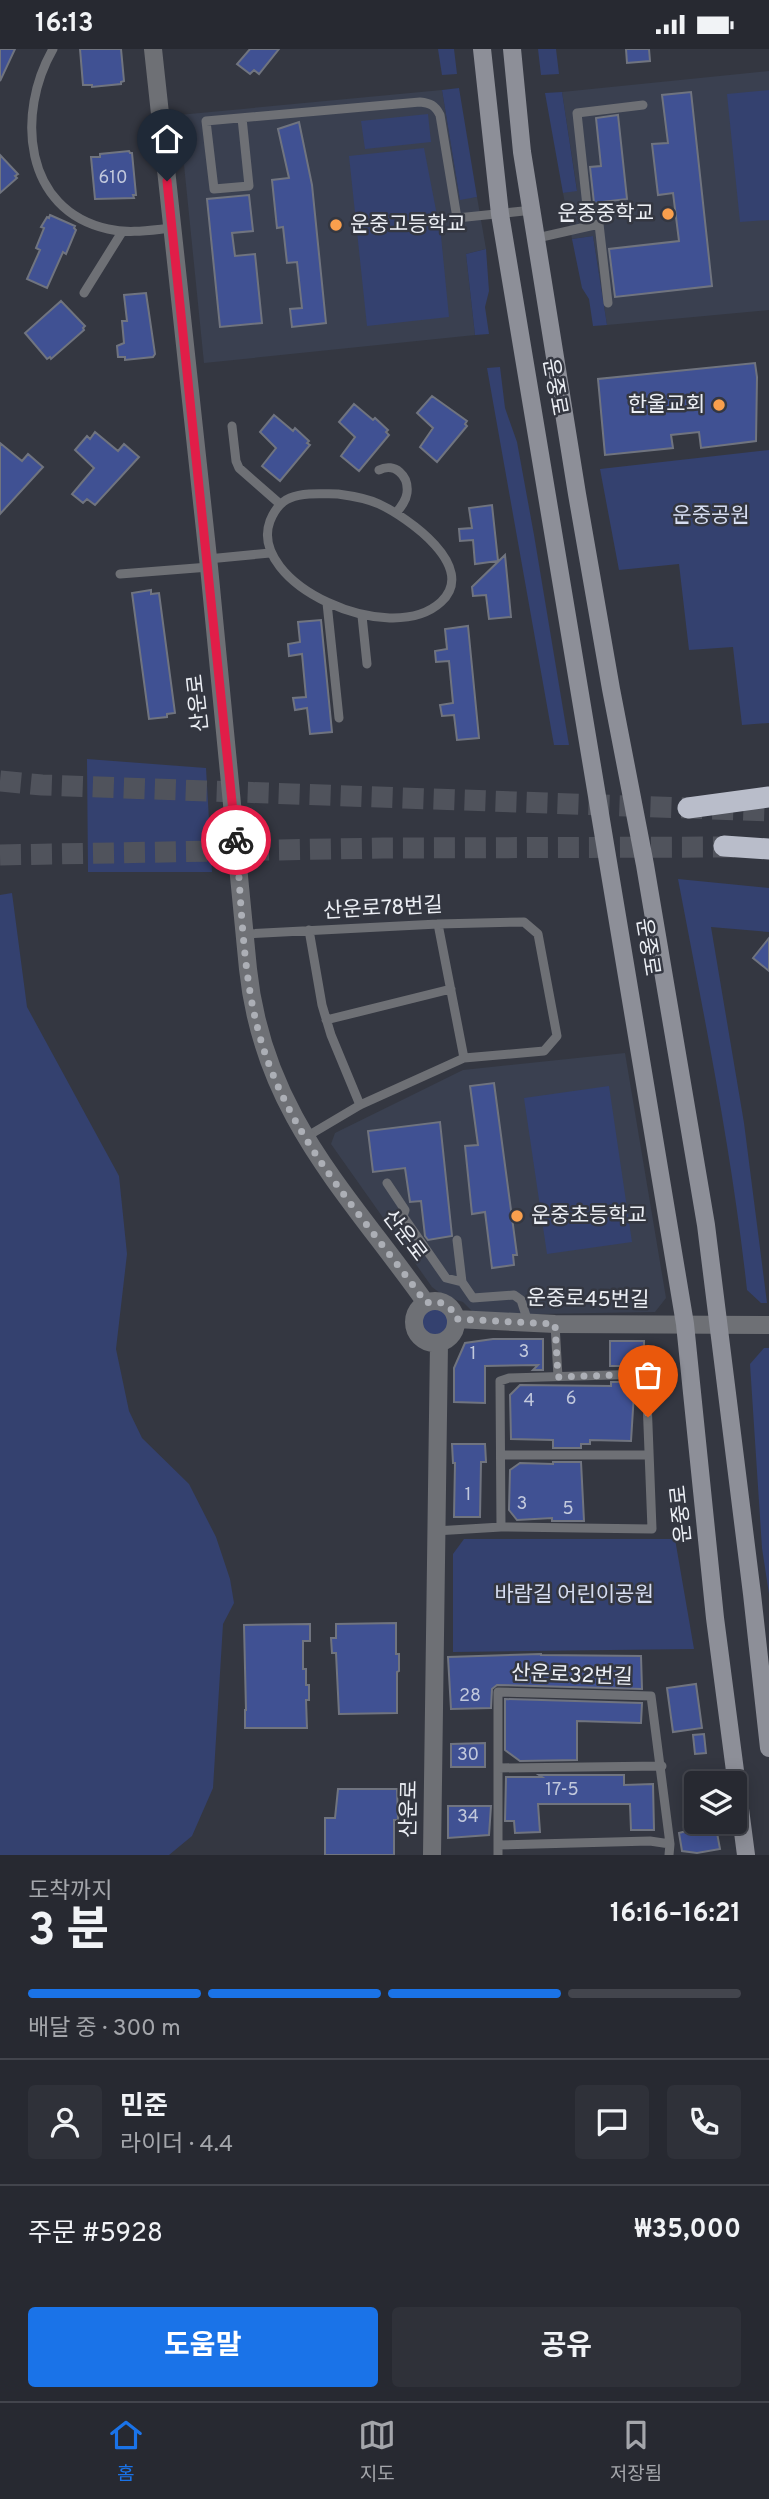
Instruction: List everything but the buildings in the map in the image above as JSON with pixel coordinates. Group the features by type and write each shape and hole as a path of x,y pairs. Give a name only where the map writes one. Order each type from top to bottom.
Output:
{"highway":[{"path":"688,809 769,797"},
{"path":"724,846 769,849"}],"main road":[{"name":"운중로","path":"482,49 500,214 685,1324 715,1618 746,1855"},
{"name":"운중로","path":"512,49 522,152 606,663 645,865 704,1213 769,1748"}],"street":[{"name":"산운로","path":"153,49 251,997 260,1038 279,1090 304,1138 426,1303"},
{"path":"432,1301 445,1303 456,1319 456,1326 450,1337 439,1343 426,1341 416,1332 414,1319 420,1307 432,1301"},
{"name":"운중로45번길","path":"456,1319 555,1324 769,1325"},
{"name":"산운로","path":"432,1855 439,1343"}],"lane":[{"path":"53,49 43,70 33,105 31,137 36,164 50,191 68,211 94,225 122,232 172,228"},
{"path":"242,118 249,186 214,189 206,121 242,118 429,103 436,107 440,115 457,218 533,210"},
{"path":"589,225 576,113 643,105"},
{"path":"537,238 599,224 608,303"},
{"path":"84,293 122,232"},
{"path":"232,426 239,468 280,504"},
{"path":"379,470 384,467 394,468 406,481 404,503 396,513"},
{"path":"338,494 366,499 396,513 419,530 443,554 451,579 449,591 443,600 435,607 413,617 389,619 362,616 327,603 291,577 270,553 267,543 269,524 280,504 291,498 338,494"},
{"path":"120,574 270,553"},
{"path":"327,603 339,718"},
{"path":"362,616 367,664"},
{"name":"산운로78번길","path":"244,934 438,923 524,922 538,935 557,1036 544,1051 464,1058"},
{"path":"304,1138 360,1105 464,1058 438,923"},
{"path":"309,930 321,1005 360,1105"},
{"path":"326,1020 451,989"},
{"path":"387,1184 405,1210 403,1216 446,1278 462,1282"},
{"path":"457,1240 462,1282 473,1298 514,1295 521,1300 528,1322"},
{"path":"555,1324 558,1377"},
{"path":"435,1531 501,1527 652,1529 646,1374 509,1378 500,1381 501,1527"},
{"path":"502,1455 649,1455"},
{"name":"산운로32번길","path":"669,1855 670,1844 662,1766 651,1696 498,1692 498,1850 650,1841 670,1844"},
{"path":"498,1768 662,1766"}],"shaded area":[{"name":"운중중학교","path":"769,71 769,310 607,325 593,236 572,239 563,193 577,190 562,92"},
{"name":"운중고등학교","path":"442,90 460,199 477,197 486,249 466,254 475,335 204,363 179,115"},
{"name":"운중초등학교","path":"625,1053 666,1298 655,1312 476,1315 463,1302 444,1296 432,1287 331,1144 335,1133 463,1070"}],"green space":[{"path":"438,49 454,49 457,74 442,75"},
{"path":"538,49 556,49 559,74 541,75"},
{"path":"459,88 477,197 460,200 442,90"},
{"path":"769,90 769,220 740,222 727,94"},
{"path":"562,92 577,191 563,193 545,93"},
{"path":"428,114 431,142 365,149 361,121"},
{"path":"424,148 441,236 449,317 367,326 349,156"},
{"path":"593,236 607,325 593,326 589,299 582,288 572,239"},
{"path":"486,249 489,291 485,307 489,334 475,335 466,254"},
{"path":"500,367 505,408 517,442 534,535 569,745 554,745 487,368"},
{"name":"운중공원","path":"769,450 769,723 742,725 733,647 689,650 679,564 619,570 600,469"},
{"path":"87,759 206,768 212,872 88,872"},
{"path":"678,879 769,888 769,932 711,927 744,1123 767,1303 761,1303 747,1290 725,1135"},
{"path":"12,893 27,1007 119,1176 127,1254 116,1349 129,1411 142,1438 189,1484 216,1537 230,1579 234,1603 223,1624 213,1788 192,1836 169,1855 0,1855 0,895"},
{"path":"609,1086 632,1242 547,1254 524,1098"},
{"path":"435,1309 444,1313 448,1322 444,1331 435,1335 426,1331 422,1322 426,1313"},
{"path":"764,1348 769,1348 769,1594 762,1548 750,1364"},
{"name":"바람길 어린이공원","path":"464,1539 675,1539 694,1649 453,1652 453,1554"}],"tunnel":[{"path":"0,781 42,785 769,811"},
{"path":"0,855 383,848 740,847"}],"way so far":[{"path":"236,840 254,1016 275,1080 304,1138 426,1303 445,1303 456,1319 555,1324 558,1377 646,1374 648,1417"}],"place":[{"name":"운중중학교","path":"668,214"},
{"name":"운중고등학교","path":"336,225"},
{"name":"한울교회","path":"719,405"},
{"name":"운중초등학교","path":"517,1216"}],"route":[{"path":"167,181 236,840"}]}
